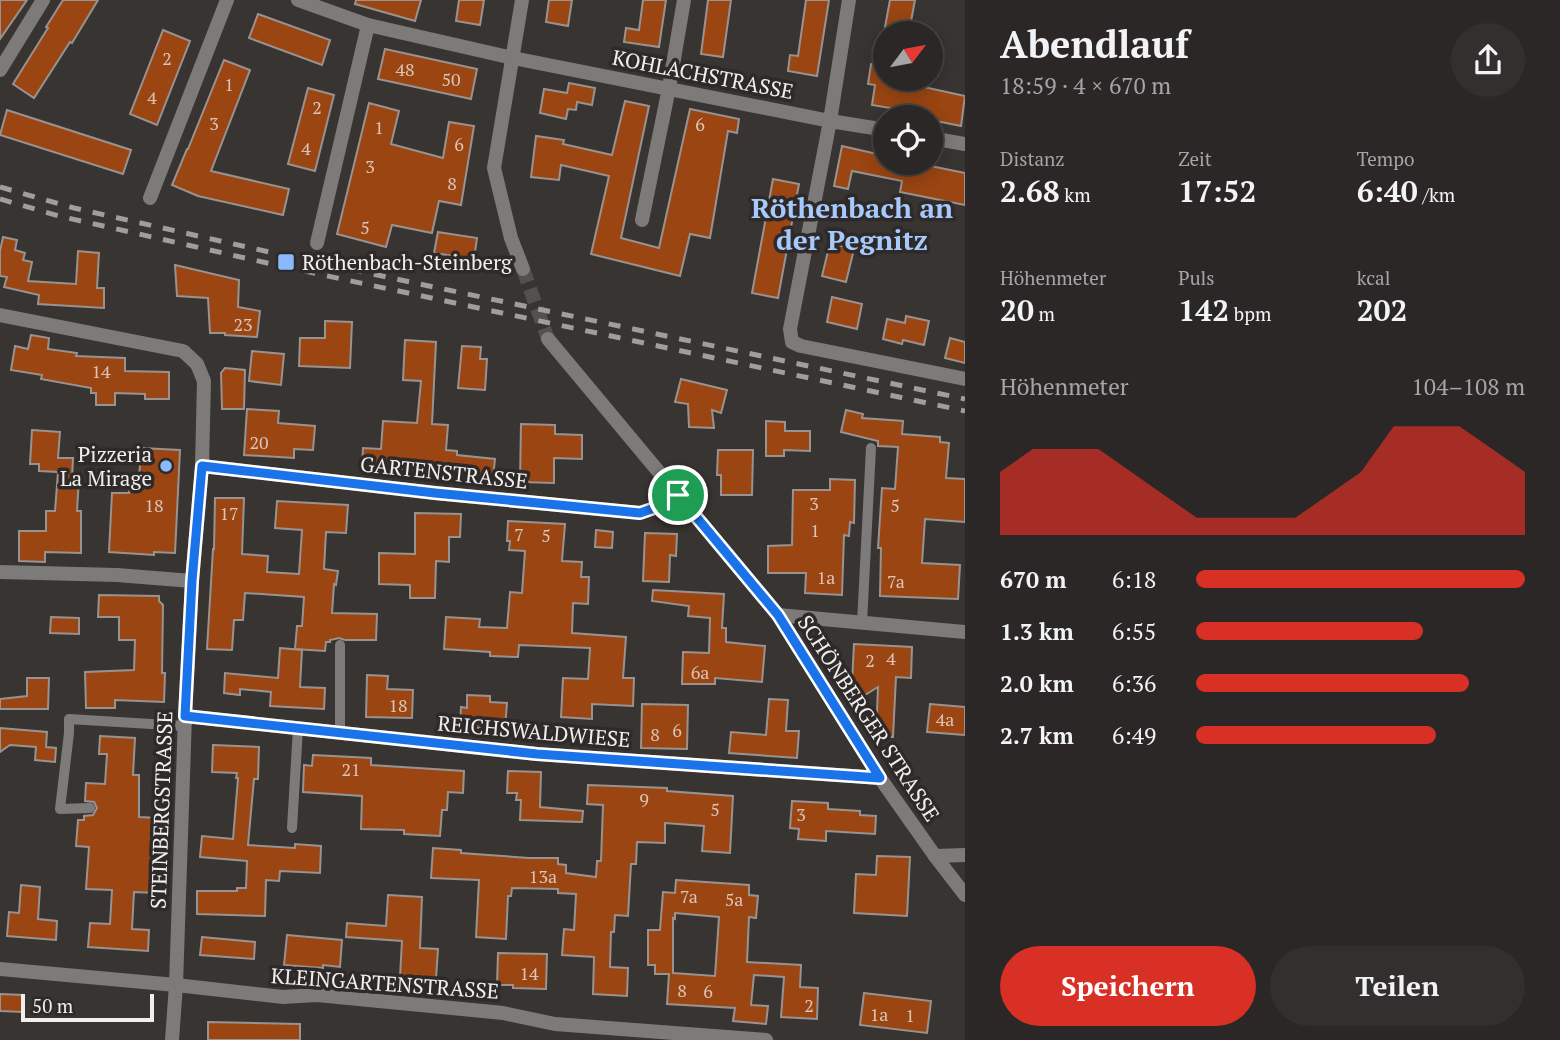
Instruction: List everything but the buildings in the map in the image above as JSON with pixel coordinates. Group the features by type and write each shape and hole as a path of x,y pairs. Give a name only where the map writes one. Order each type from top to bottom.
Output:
{"street":[{"path":"0,70 43,0"},
{"path":"150,198 226,0"},
{"name":"KOHLACHSTRASSE","path":"298,0 368,25 513,58 873,128"},
{"path":"522,0 494,168 511,238 523,269"},
{"path":"642,220 684,0"},
{"path":"849,0 830,121 790,329 792,341 801,346 965,379"},
{"path":"317,243 368,25"},
{"path":"943,140 965,144"},
{"name":"STEINBERGSTRASSE","path":"0,315 183,351 197,364 204,381 202,466 192,581 185,721 172,1040"},
{"name":"SCHÖNBERGER STRASSE","path":"548,340 778,615 880,778 965,895"},
{"name":"GARTENSTRASSE","path":"202,466 640,513 663,505 678,495"},
{"path":"0,572 117,575 192,581"},
{"path":"778,615 965,632"},
{"name":"REICHSWALDWIESE","path":"185,721 298,728 537,754 880,778"},
{"path":"935,856 965,855"},
{"name":"KLEINGARTENSTRASSE","path":"0,969 283,997 317,995 503,1013 555,1024 766,1040"}],"lane":[{"path":"862,623 871,448"},
{"path":"340,645 340,733"},
{"path":"90,808 60,809 69,719 185,721"},
{"path":"292,828 298,728"}],"tunnel":[{"path":"523,269 548,339"}],"railway":[{"path":"0,187 74,208 287,256 965,399"},
{"path":"0,199 59,216 285,267 965,411"}],"place":[{"name":"Röthenbach-Steinberg","path":"286,262"},
{"name":"Pizzeria La Mirage","path":"166,466"}],"district":[{"name":"Röthenbach an der Pegnitz","path":"852,223"}],"route":[{"path":"202,466 640,513 663,505 678,495 778,615 880,778 537,754 185,716 192,581 202,466"}]}
